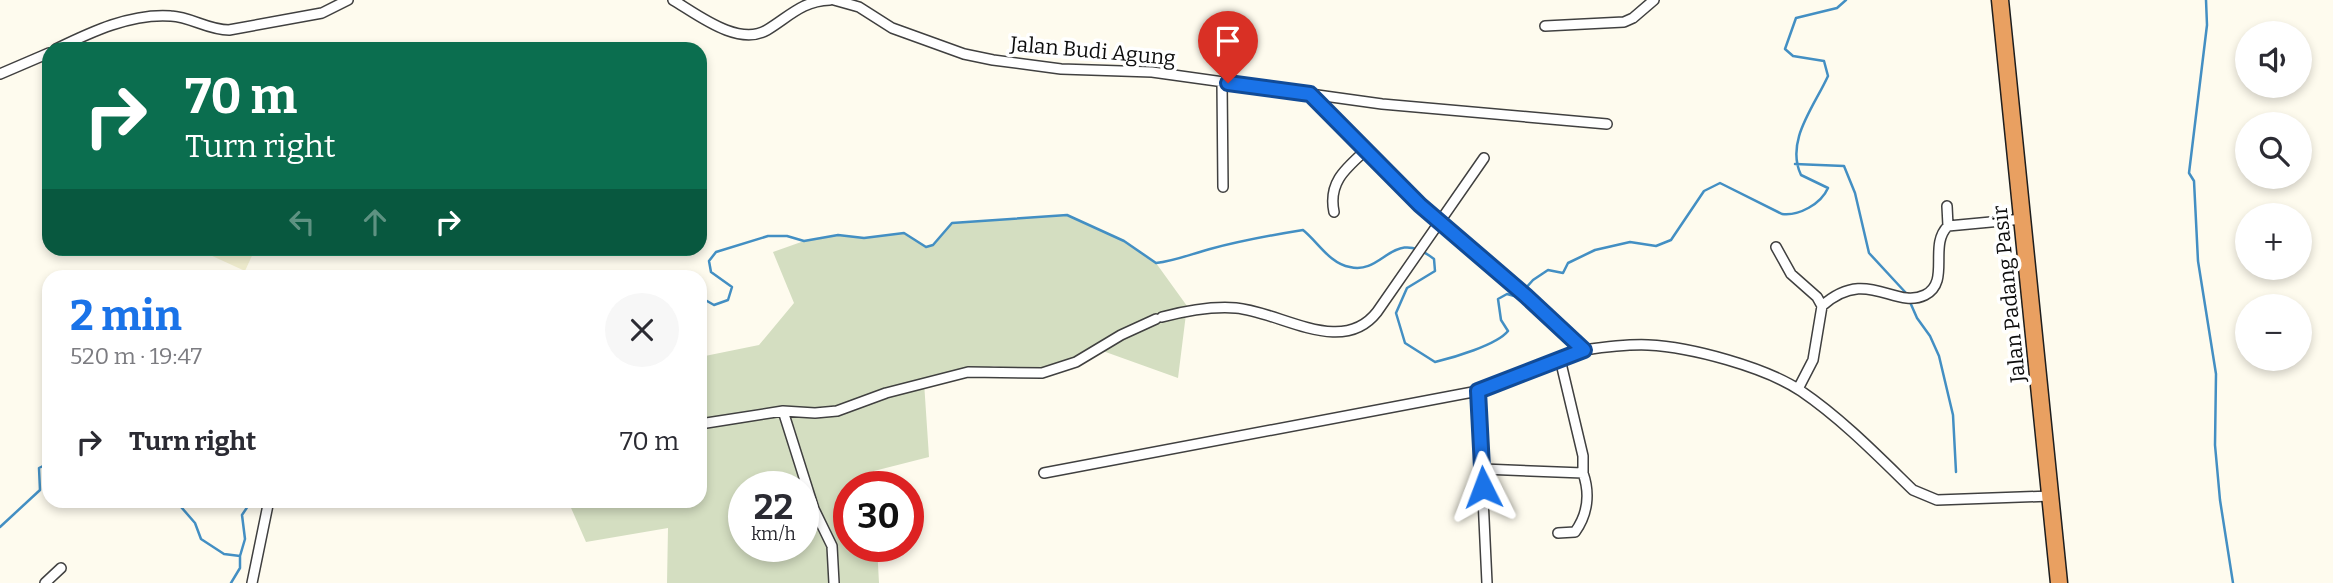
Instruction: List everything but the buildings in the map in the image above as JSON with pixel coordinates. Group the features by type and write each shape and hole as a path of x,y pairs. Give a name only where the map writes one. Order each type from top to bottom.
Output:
{"highway":[{"name":"Jalan Padang Pasir","path":"2000,0 2059,583"}],"street":[{"path":"71,42 100,28 173,16 213,29 229,30 322,13 348,0"},
{"name":"Jalan Budi Agung","path":"673,0 726,30 743,33 761,33 809,2 832,0 859,7 892,28 964,54 1028,65 1152,72 1382,104 1606,124"},
{"path":"1545,26 1624,22 1654,0"},
{"path":"0,74 42,55"},
{"path":"1222,82 1223,187"},
{"path":"1310,94 1438,221 1584,350"},
{"path":"1334,212 1332,196 1337,178 1365,151"},
{"path":"707,423 783,411 837,411 886,393 968,372 1042,373 1063,368 1159,318 1203,310 1234,308 1263,313 1312,328 1353,331 1371,320 1484,158"},
{"path":"1822,306 1838,296 1859,289 1878,289 1909,298 1925,295 1935,283 1939,268 1938,240 1948,226 1947,206"},
{"path":"1948,226 2023,219"},
{"path":"1776,247 1791,275 1817,297 1822,306 1813,360 1798,390"},
{"path":"1044,473 1478,391 1584,350 1636,345 1657,346 1750,367 1798,390 1817,403 1919,494 1937,499 2051,496"},
{"path":"1558,533 1575,532 1580,526 1589,492 1560,359"},
{"path":"1478,391 1487,583"},
{"path":"783,411 814,509 832,547 834,583"},
{"path":"1483,469 1583,473"},
{"path":"252,583 267,508"},
{"path":"45,583 61,568"}],"shaded area":[{"path":"212,256 252,256 245,270"}],"green space":[{"path":"1067,215 1124,241 1156,263 1187,306 1178,378 1100,350 1051,375 994,366 924,382 929,457 874,471 833,471 833,562 878,562 879,583 667,583 668,528 586,542 571,508 707,508 707,356 759,345 794,303 773,252 804,241 838,235 864,238 904,233 926,247 933,245 952,223"}],"waterway":[{"path":"707,301 714,305 728,300 732,287 711,272 709,261 716,252 768,236 787,236 804,241 838,235 864,238 904,233 926,247 933,245 952,223 1067,215 1124,241 1156,263 1233,243 1303,230 1336,262 1350,267 1362,268 1398,249 1408,247 1420,250 1434,259 1435,271 1407,288 1396,313 1405,343 1435,362 1443,360 1474,350 1508,331 1501,320 1498,299 1507,294 1518,297 1533,280 1548,270 1563,273 1568,263 1595,250 1630,242 1656,246 1671,240 1704,191 1720,183 1782,214 1802,211 1815,204 1828,188 1801,175 1797,150 1803,124 1828,76 1824,61 1793,56 1785,49 1796,18 1837,8 1846,0"},
{"path":"2206,0 2207,25 2189,173 2194,181 2198,261 2216,374 2215,445 2220,500 2233,583"},
{"path":"1795,164 1844,166 1855,193 1869,253 1906,293 1939,356 1953,415 1956,472"},
{"path":"0,527 40,490 39,468 42,466"},
{"path":"182,508 195,523 201,539 224,554 240,556 240,568 231,583"},
{"path":"240,556 245,539 242,515 247,508"}],"route":[{"path":"1228,83 1310,94 1420,205 1584,350 1478,391 1483,487"}]}
